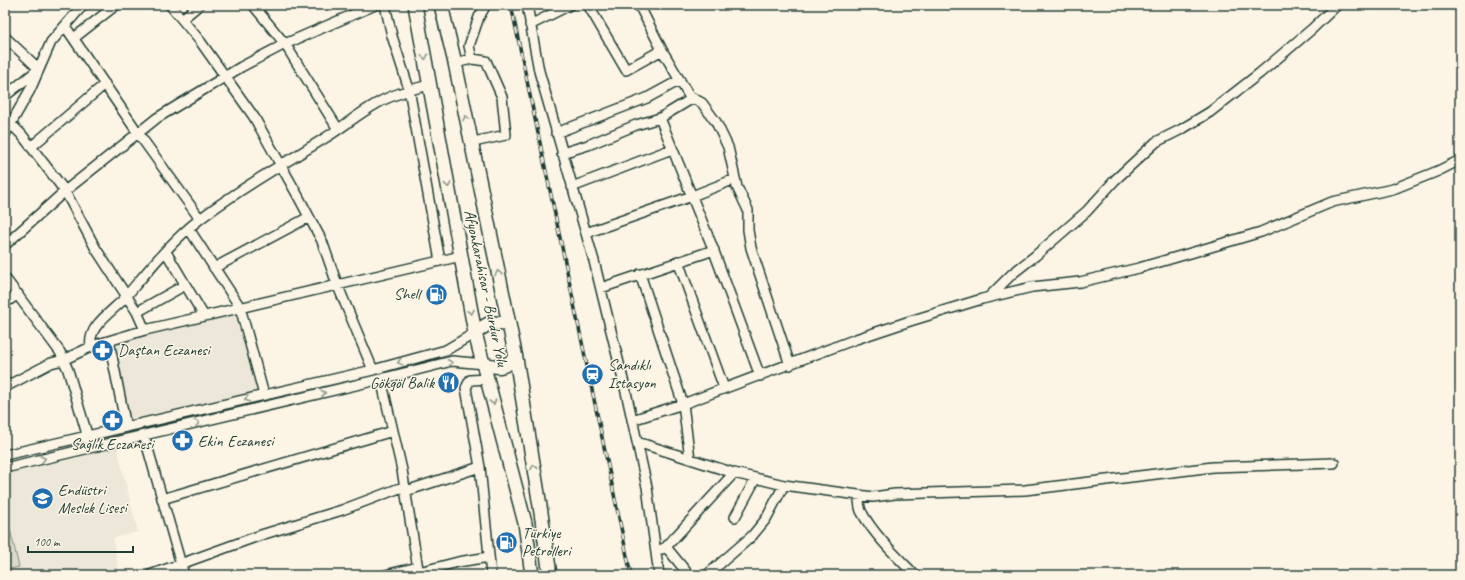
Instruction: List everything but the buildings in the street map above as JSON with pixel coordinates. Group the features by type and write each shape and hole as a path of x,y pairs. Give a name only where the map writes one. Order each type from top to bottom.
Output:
{"highway":[{"name":"Afyonkarahisar - Burdur Yolu","path":"415,5 475,333 525,523 532,575"},
{"name":"Afyonkarahisar - Burdur Yolu","path":"441,5 455,63 516,358 550,575"},
{"path":"475,333 486,324 496,322 509,325"},
{"path":"484,364 496,367 506,366 516,358"}],"street":[{"path":"5,134 30,90 51,42 82,5"},
{"path":"74,38 116,5"},
{"path":"170,5 200,41 254,117 322,241 337,284 373,370"},
{"path":"182,19 199,5"},
{"path":"253,5 285,44 338,129"},
{"path":"5,245 65,191 157,118 225,77 285,44 375,5"},
{"path":"385,5 392,36 410,89 440,261"},
{"path":"472,59 469,46 479,17 486,5"},
{"path":"527,5 539,71 601,288 632,420 647,487 659,575"},
{"path":"530,24 570,5"},
{"path":"588,5 626,70 662,50"},
{"path":"638,5 689,96 702,103 716,122 728,147 737,187 748,210 748,230 751,248 790,364"},
{"path":"989,297 1012,274 1087,211 1115,180 1156,142 1182,129 1210,112 1312,29 1337,5"},
{"path":"65,26 138,133 200,219"},
{"path":"5,37 39,70"},
{"path":"455,63 472,59 486,61 502,98 506,135 478,140"},
{"path":"5,96 39,70"},
{"path":"556,133 648,98 680,80"},
{"path":"31,147 105,84"},
{"path":"91,348 89,340 92,331 127,295 145,273 200,219 280,165 377,103 410,89 430,84"},
{"path":"562,153 588,145 636,125 660,118 693,98"},
{"path":"660,118 714,250 760,376"},
{"path":"10,124 22,135 65,191 96,249 127,295 145,330"},
{"path":"572,187 672,149"},
{"path":"632,420 683,404 856,339 910,321 989,297 1032,286 1080,282 1139,268 1194,252 1262,232 1332,202 1394,189 1438,171 1460,160"},
{"path":"586,233 692,196 735,179"},
{"path":"214,268 309,217"},
{"path":"189,229 240,307 264,395"},
{"path":"601,288 714,250"},
{"path":"166,252 204,316"},
{"path":"5,387 51,362 63,360 109,341 145,330 461,256"},
{"path":"678,261 724,388"},
{"path":"640,274 683,404 690,459"},
{"path":"5,278 60,352 91,448"},
{"path":"137,312 185,285"},
{"path":"5,303 18,294"},
{"path":"5,455 373,370 446,350 475,333"},
{"path":"109,341 126,427"},
{"path":"5,468 381,380 452,361 484,364"},
{"path":"488,379 470,380 466,388 480,467 491,575"},
{"path":"381,380 405,489 419,571"},
{"path":"162,499 393,431"},
{"path":"144,435 184,575"},
{"path":"637,442 734,473 784,485 873,497 895,494 1025,490 1213,467 1334,463"},
{"path":"150,575 261,535 405,489 480,467"},
{"path":"656,552 666,547 734,473"},
{"path":"735,518 756,478"},
{"path":"707,575 752,536 766,519 784,485"},
{"path":"859,496 861,510 872,528 915,575"},
{"path":"666,547 689,575"},
{"path":"385,575 419,571 489,557"}],"shaded area":[{"path":"240,307 264,395 126,427 109,341"},
{"name":"Endüstri Meslek Lisesi","path":"117,448 138,532 113,538 119,574 5,575 5,475"},
{"path":"10,529 19,567 5,570 5,531"}],"railway":[{"path":"511,5 631,575"}],"place":[{"name":"Shell","path":"436,294"},
{"name":"Daştan Eczanesi","path":"102,350"},
{"name":"Sandıklı Istasyon","path":"592,374"},
{"name":"Gökgöl Balik","path":"449,383"},
{"name":"Sağlık Eczanesi","path":"112,420"},
{"name":"Ekin Eczanesi","path":"183,441"},
{"name":"Endüstri Meslek Lisesi","path":"42,499"},
{"name":"Türkiye Petrolleri","path":"507,542"}]}
